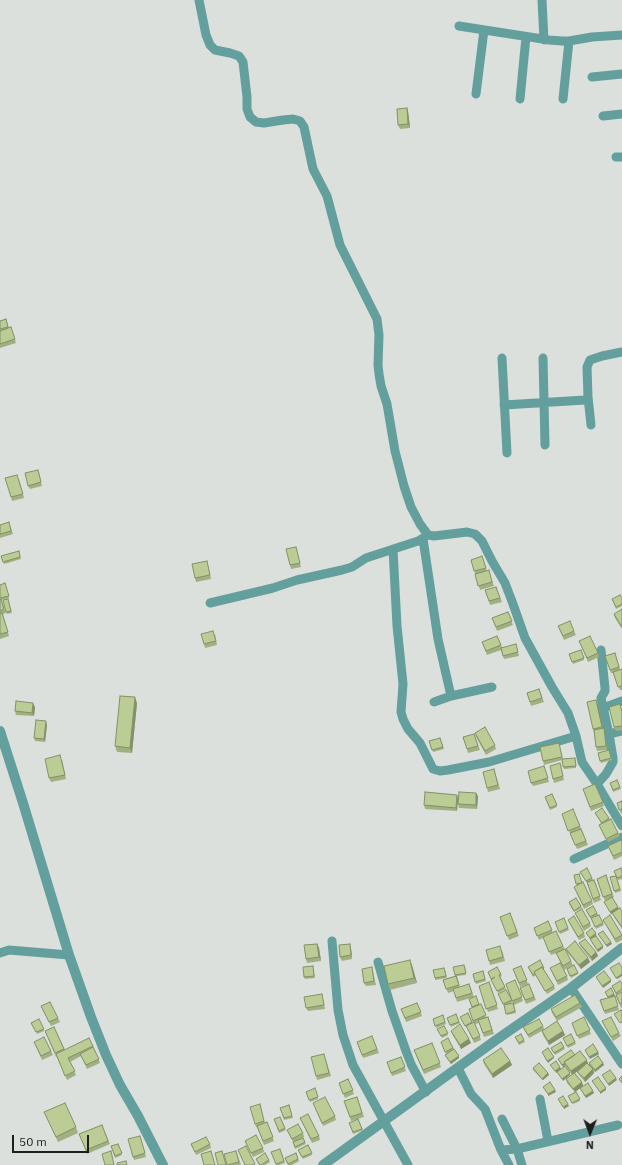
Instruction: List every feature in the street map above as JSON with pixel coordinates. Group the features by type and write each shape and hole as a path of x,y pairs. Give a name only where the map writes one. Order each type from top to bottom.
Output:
{"street":[{"path":"199,0 206,35 210,45 215,50 239,56 243,62 247,109 250,117 256,122 264,123 293,119 300,121 304,127 313,169 327,196 340,245 378,319 379,374 404,486 411,507 426,537 438,639 451,696"},
{"path":"542,0 544,40"},
{"path":"459,26 544,40 569,41 592,37 622,35"},
{"path":"476,94 484,30"},
{"path":"520,99 526,37"},
{"path":"563,99 569,41"},
{"path":"592,76 622,74"},
{"path":"603,116 622,114"},
{"path":"590,425 587,367 590,360 622,352"},
{"path":"502,358 507,453"},
{"path":"543,358 545,445"},
{"path":"504,405 583,401 588,397"},
{"path":"210,603 352,567 366,558 426,537 467,532 475,534 482,541 504,583 525,638 568,713 576,736 582,762 622,826"},
{"path":"393,549 397,626 403,684 401,712 408,729 420,743 433,769 440,771 489,762 576,736"},
{"path":"597,784 606,774 613,762 609,734 601,698 605,691 601,650"},
{"path":"434,702 451,696 492,687"},
{"path":"603,708 622,701"},
{"path":"0,731 70,955 91,1017 106,1055 120,1084 163,1165"},
{"path":"609,734 622,731"},
{"path":"574,859 622,837"},
{"path":"332,941 338,1010 343,1035 353,1065 408,1165"},
{"path":"323,1165 571,988 622,948"},
{"path":"0,953 10,950 70,955"},
{"path":"378,962 406,1051 411,1064 426,1092"},
{"path":"571,988 622,1064"},
{"path":"458,1068 471,1094 485,1109 501,1150 509,1165"},
{"path":"540,1099 548,1141"},
{"path":"502,1119 517,1148 522,1165"},
{"path":"501,1150 517,1148 618,1125"}],"building":[{"path":"407,108 408,124 398,125 397,109"},
{"path":"6,319 8,327 0,329 0,321"},
{"path":"11,327 15,339 0,344 0,331"},
{"path":"38,470 41,482 28,486 25,473"},
{"path":"17,475 23,494 11,497 5,478"},
{"path":"9,522 11,531 0,534 0,525"},
{"path":"296,547 300,563 290,565 286,549"},
{"path":"19,551 20,557 3,562 1,556"},
{"path":"482,556 486,568 474,571 471,560"},
{"path":"207,561 210,575 195,578 192,564"},
{"path":"489,570 492,582 478,586 475,574"},
{"path":"5,583 9,596 0,598 0,585"},
{"path":"496,587 500,598 489,601 485,590"},
{"path":"620,595 622,598 622,604 616,607 612,599"},
{"path":"1,599 4,609 0,611 0,600"},
{"path":"8,599 11,611 6,612 3,600"},
{"path":"622,609 622,627 614,614"},
{"path":"508,612 512,621 496,627 492,618"},
{"path":"0,613 2,613 8,632 0,634"},
{"path":"570,621 574,631 563,636 558,626"},
{"path":"213,631 216,641 204,644 201,634"},
{"path":"497,636 501,645 486,651 482,642"},
{"path":"590,636 598,653 587,658 579,641"},
{"path":"516,644 518,652 503,656 501,648"},
{"path":"581,650 584,658 572,662 569,654"},
{"path":"615,653 619,667 610,670 605,656"},
{"path":"622,669 622,686 618,687 613,672"},
{"path":"539,689 542,698 530,702 527,693"},
{"path":"120,696 135,697 130,748 115,746"},
{"path":"596,700 602,727 593,729 587,702"},
{"path":"16,701 33,703 32,713 15,711"},
{"path":"620,704 622,712 622,726 614,727 609,707"},
{"path":"36,720 46,721 44,739 34,738"},
{"path":"485,727 495,745 485,751 475,733"},
{"path":"604,728 606,746 596,747 594,730"},
{"path":"474,734 478,746 467,749 463,737"},
{"path":"440,738 443,747 432,750 429,741"},
{"path":"559,743 562,757 543,761 540,747"},
{"path":"609,750 611,758 600,761 598,753"},
{"path":"60,755 65,775 49,778 45,759"},
{"path":"575,758 576,766 563,767 562,759"},
{"path":"560,763 563,776 553,779 550,766"},
{"path":"544,766 548,778 531,783 528,771"},
{"path":"494,769 498,785 487,788 483,772"},
{"path":"617,780 620,787 613,790 610,783"},
{"path":"595,784 603,802 590,807 583,789"},
{"path":"425,792 457,795 456,808 424,805"},
{"path":"459,792 476,793 476,805 458,804"},
{"path":"552,794 557,805 550,808 545,797"},
{"path":"622,801 622,809 619,810 617,803"},
{"path":"602,808 609,818 602,823 595,813"},
{"path":"573,809 580,826 568,831 562,814"},
{"path":"611,819 618,833 606,839 599,825"},
{"path":"581,829 586,841 575,845 570,833"},
{"path":"621,840 622,852 613,856 608,846"},
{"path":"587,868 592,878 586,881 580,872"},
{"path":"621,868 622,876 617,878 614,871"},
{"path":"579,874 582,883 576,884 574,875"},
{"path":"606,875 612,894 603,897 597,879"},
{"path":"616,876 620,889 614,891 610,877"},
{"path":"594,880 600,896 593,899 587,882"},
{"path":"583,882 592,901 583,905 574,887"},
{"path":"612,897 618,907 610,912 604,902"},
{"path":"576,898 581,906 574,911 569,902"},
{"path":"593,906 597,913 590,917 586,910"},
{"path":"620,908 622,911 622,927 612,913"},
{"path":"582,909 590,923 583,927 575,913"},
{"path":"510,913 517,932 507,936 500,917"},
{"path":"599,915 603,923 595,927 591,918"},
{"path":"610,915 622,935 615,939 603,920"},
{"path":"574,916 584,933 578,937 568,920"},
{"path":"564,918 568,928 559,932 555,922"},
{"path":"548,921 552,930 537,936 534,928"},
{"path":"592,928 596,933 590,938 586,933"},
{"path":"556,931 563,946 549,952 543,937"},
{"path":"603,931 611,942 606,945 598,934"},
{"path":"596,936 603,946 597,950 590,939"},
{"path":"585,939 596,952 591,957 579,943"},
{"path":"575,941 588,958 579,965 566,949"},
{"path":"317,944 319,957 306,959 304,945"},
{"path":"350,944 351,955 340,957 339,945"},
{"path":"500,946 503,957 489,961 486,950"},
{"path":"565,949 571,961 563,966 556,953"},
{"path":"410,960 414,978 388,984 384,966"},
{"path":"540,960 544,968 543,969 542,967 534,972 535,973 533,975 528,967"},
{"path":"560,963 567,976 557,981 550,968"},
{"path":"619,963 622,967 622,974 616,978 610,968"},
{"path":"464,965 466,973 455,975 453,967"},
{"path":"574,965 578,973 570,976 567,969"},
{"path":"313,966 314,976 304,977 303,967"},
{"path":"521,966 527,980 519,983 513,969"},
{"path":"372,967 374,981 364,983 362,969"},
{"path":"497,967 505,987 497,991 491,980 495,977 491,979 488,972"},
{"path":"542,967 554,986 545,991 534,972"},
{"path":"444,968 446,976 435,978 433,970"},
{"path":"483,971 485,979 475,982 473,974"},
{"path":"604,971 611,980 602,986 596,977"},
{"path":"456,976 459,985 446,989 443,980"},
{"path":"515,980 522,997 512,1001 506,984"},
{"path":"620,981 622,983 622,989 616,993 612,986"},
{"path":"489,982 497,1005 486,1009 479,986"},
{"path":"469,984 472,993 456,998 453,989"},
{"path":"529,984 534,997 525,1000 520,988"},
{"path":"611,988 614,994 608,997 605,992"},
{"path":"506,990 512,1000 503,1004 498,994"},
{"path":"622,992 622,1003 620,1004 616,995"},
{"path":"322,994 324,1005 306,1008 304,997"},
{"path":"575,995 580,1003 556,1017 551,1009"},
{"path":"476,996 479,1004 472,1007 469,999"},
{"path":"615,996 618,1006 604,1011 600,1000"},
{"path":"50,1002 58,1018 49,1022 41,1006"},
{"path":"417,1003 421,1012 405,1018 401,1009"},
{"path":"513,1003 515,1011 506,1014 504,1005"},
{"path":"481,1004 486,1015 473,1021 469,1009"},
{"path":"621,1010 622,1022 620,1023 614,1014"},
{"path":"468,1013 472,1022 465,1026 460,1017"},
{"path":"456,1014 459,1022 450,1025 447,1018"},
{"path":"443,1015 445,1022 435,1026 433,1019"},
{"path":"488,1017 492,1030 483,1033 478,1020"},
{"path":"584,1017 590,1030 577,1036 572,1023"},
{"path":"611,1017 619,1033 611,1037 602,1021"},
{"path":"39,1019 44,1029 36,1032 31,1023"},
{"path":"539,1019 543,1026 528,1035 523,1027"},
{"path":"557,1021 563,1031 548,1041 542,1031"},
{"path":"474,1022 480,1036 473,1039 466,1026"},
{"path":"460,1024 469,1039 460,1045 451,1031"},
{"path":"444,1026 448,1033 441,1036 437,1029"},
{"path":"54,1027 64,1049 55,1053 45,1031"},
{"path":"521,1034 524,1040 519,1043 515,1037"},
{"path":"571,1034 575,1042 567,1046 563,1038"},
{"path":"372,1036 377,1049 362,1055 357,1042"},
{"path":"44,1037 51,1051 41,1056 34,1042"},
{"path":"89,1038 93,1046 68,1058 75,1071 65,1076 56,1054"},
{"path":"448,1038 453,1048 445,1052 441,1042"},
{"path":"561,1042 564,1047 554,1053 551,1048"},
{"path":"432,1043 440,1063 423,1070 414,1050"},
{"path":"593,1044 598,1052 589,1057 585,1050"},
{"path":"93,1047 99,1059 86,1065 80,1054"},
{"path":"501,1048 510,1061 492,1074 483,1060"},
{"path":"548,1048 554,1057 547,1061 542,1052"},
{"path":"454,1049 459,1056 450,1062 445,1055"},
{"path":"571,1050 575,1055 562,1065 558,1059"},
{"path":"580,1051 587,1060 571,1071 564,1062"},
{"path":"324,1054 329,1073 316,1076 311,1057"},
{"path":"598,1056 603,1063 595,1070 589,1063"},
{"path":"401,1057 405,1067 391,1073 387,1062"},
{"path":"556,1061 560,1067 555,1071 550,1065"},
{"path":"539,1063 548,1073 542,1079 533,1068"},
{"path":"587,1063 593,1069 584,1078 577,1072"},
{"path":"565,1066 570,1073 562,1079 557,1072"},
{"path":"610,1070 616,1078 608,1084 602,1075"},
{"path":"574,1073 582,1082 573,1089 566,1079"},
{"path":"622,1076 622,1083 619,1079"},
{"path":"598,1077 606,1088 600,1092 592,1081"},
{"path":"348,1079 353,1090 343,1094 339,1083"},
{"path":"550,1082 555,1090 548,1094 543,1087"},
{"path":"588,1083 593,1091 585,1096 580,1088"},
{"path":"315,1088 318,1097 309,1100 306,1092"},
{"path":"576,1092 580,1099 572,1103 568,1096"},
{"path":"563,1096 568,1104 563,1107 558,1099"},
{"path":"325,1097 335,1116 322,1123 313,1103"},
{"path":"357,1097 362,1113 350,1117 344,1101"},
{"path":"65,1103 76,1127 56,1137 44,1112"},
{"path":"260,1104 264,1121 255,1124 250,1107"},
{"path":"289,1105 292,1116 284,1118 280,1108"},
{"path":"308,1114 319,1136 311,1139 300,1118"},
{"path":"280,1117 285,1128 279,1131 274,1119"},
{"path":"358,1119 362,1129 353,1132 349,1123"},
{"path":"267,1122 273,1137 263,1141 257,1126"},
{"path":"298,1124 303,1133 292,1139 287,1130"},
{"path":"102,1125 108,1141 86,1150 79,1134"},
{"path":"256,1135 263,1148 251,1153 245,1141"},
{"path":"140,1136 145,1153 133,1157 128,1139"},
{"path":"206,1137 210,1144 195,1152 191,1144"},
{"path":"303,1138 305,1142 295,1147 293,1142"},
{"path":"118,1144 122,1153 115,1156 111,1146"},
{"path":"308,1145 312,1153 302,1157 298,1150"},
{"path":"246,1146 255,1164 245,1165 238,1150"},
{"path":"280,1149 284,1161 276,1164 271,1152"},
{"path":"111,1151 114,1165 105,1165 102,1154"},
{"path":"211,1151 215,1165 204,1165 201,1154"},
{"path":"222,1151 226,1165 218,1165 215,1153"},
{"path":"236,1151 239,1162 227,1165 224,1154"},
{"path":"265,1153 269,1160 260,1165 256,1159"},
{"path":"296,1153 298,1159 288,1164 285,1158"},
{"path":"126,1161 127,1165 117,1165 117,1163"}]}
